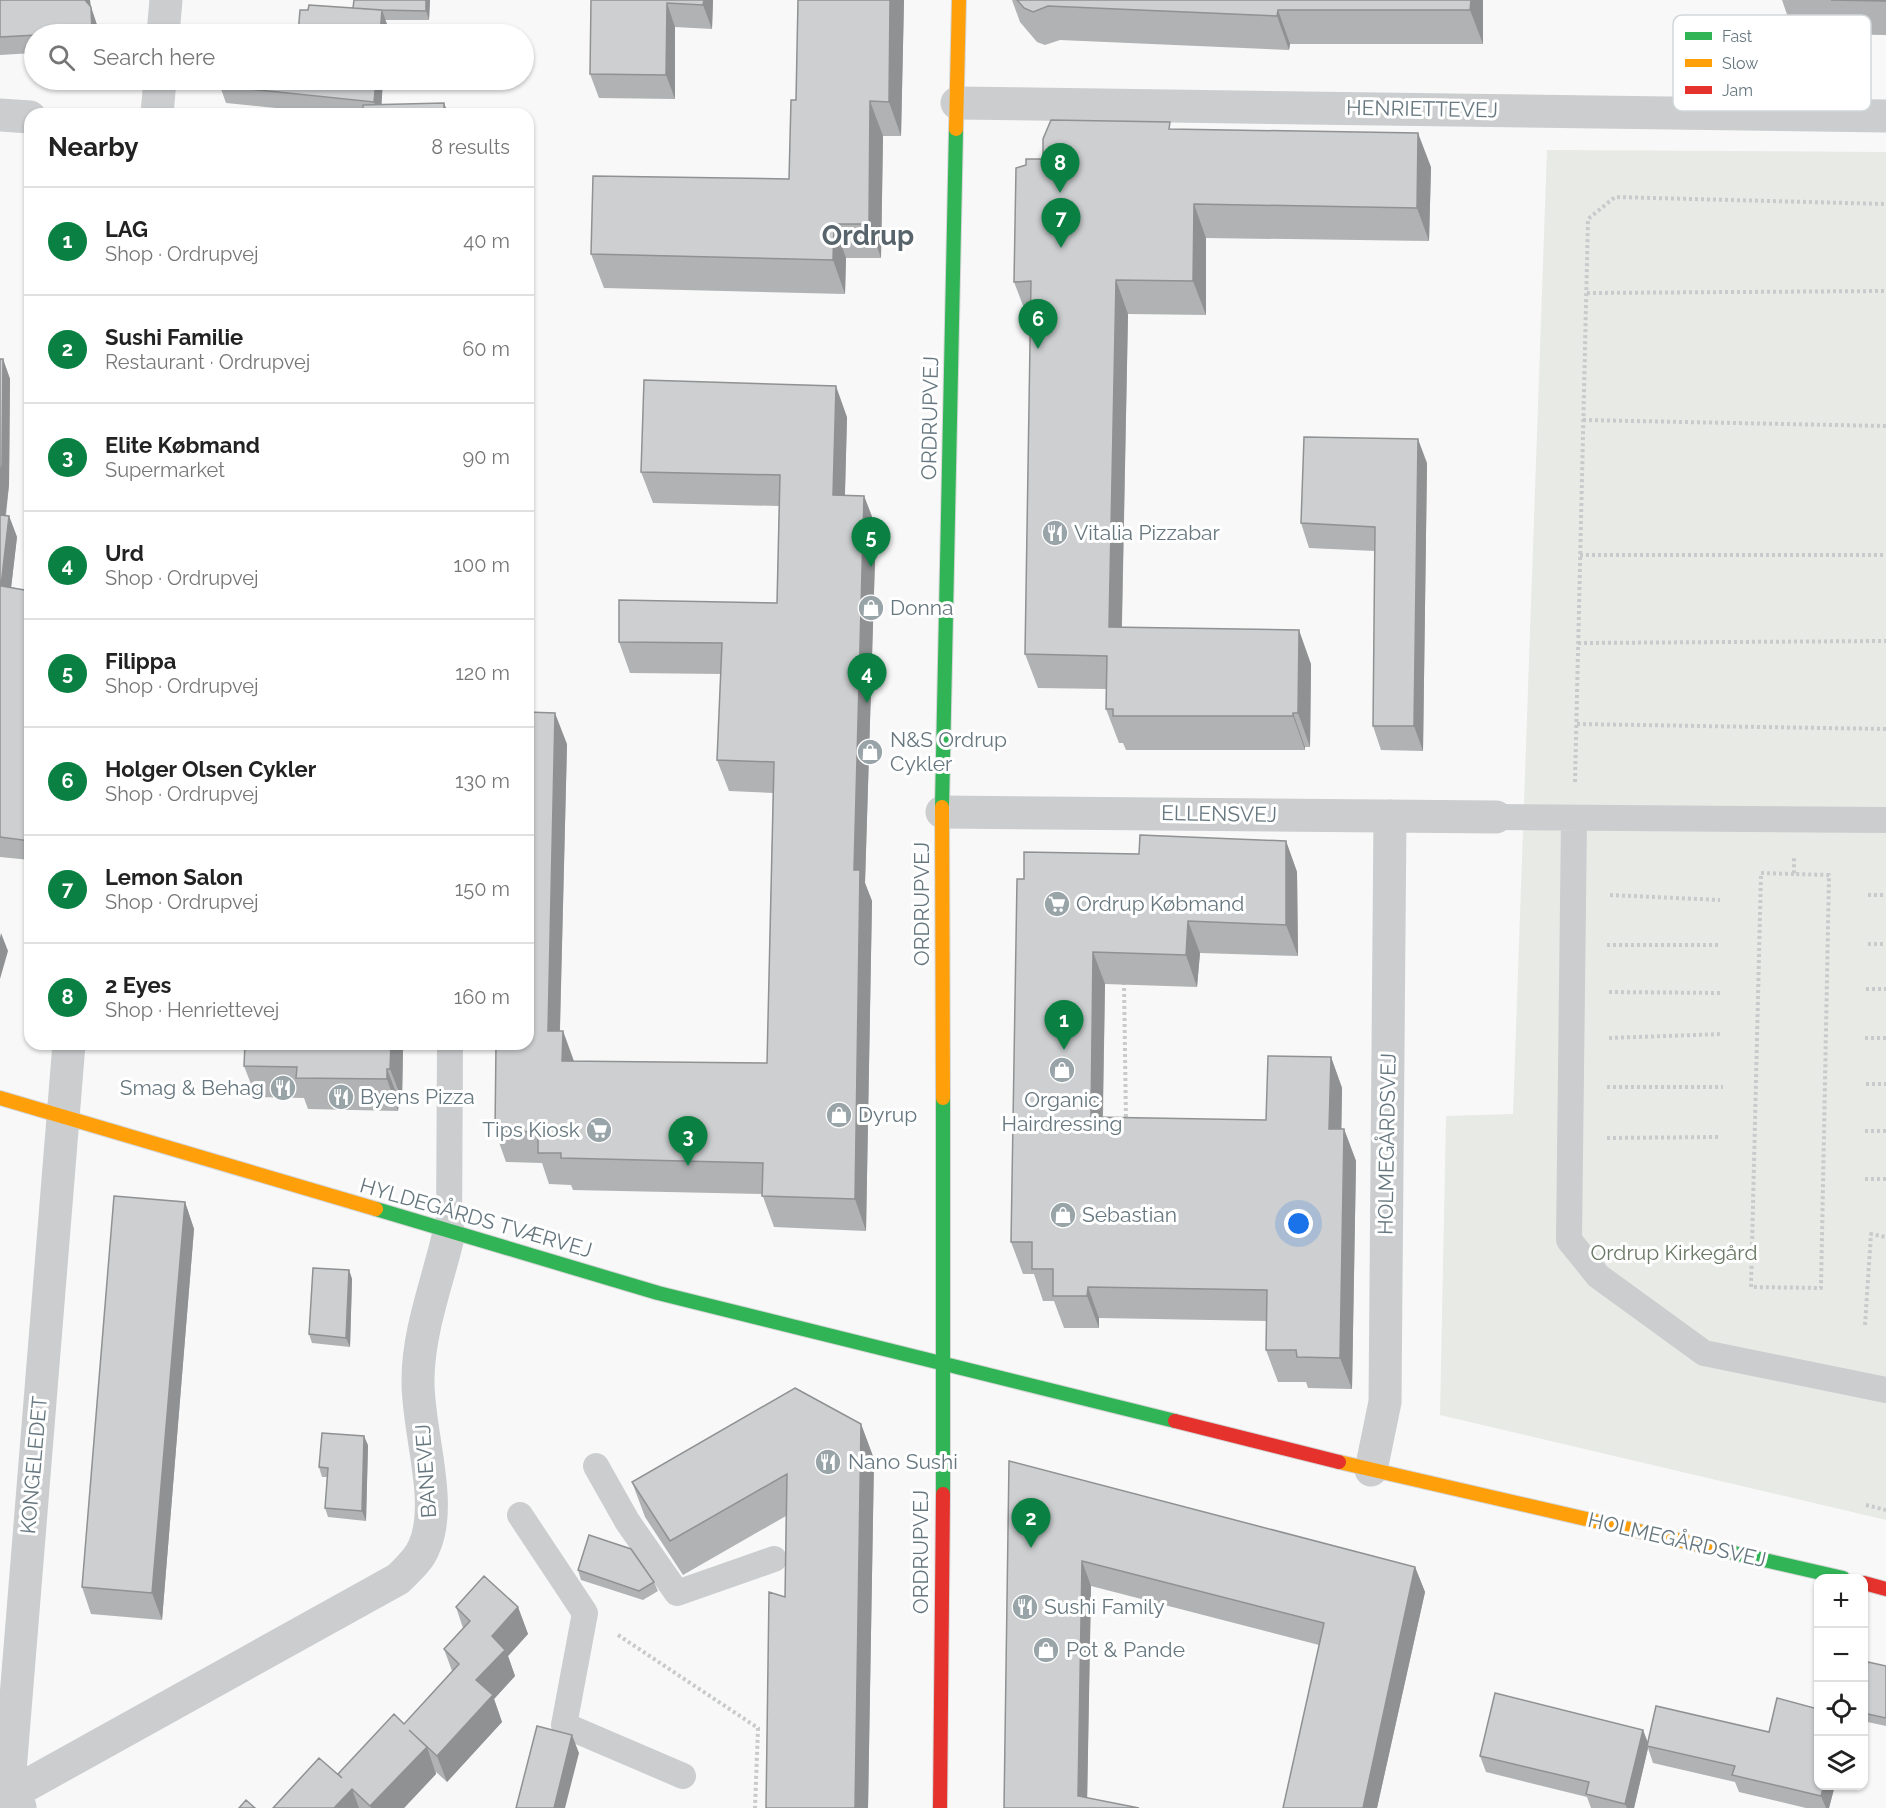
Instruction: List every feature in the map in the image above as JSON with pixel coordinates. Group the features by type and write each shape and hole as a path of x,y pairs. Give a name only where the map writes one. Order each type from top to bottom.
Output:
{"street":[{"path":"164,24 166,0"},
{"name":"ORDRUPVEJ","path":"940,1808 944,1362 942,812 959,0"},
{"path":"158,108 159,90"},
{"name":"HENRIETTEVEJ","path":"957,103 1886,116"},
{"path":"0,115 24,117"},
{"name":"ELLENSVEJ","path":"942,812 1496,817"},
{"name":"HOLMEGÅRDSVEJ","path":"1371,1470 1385,1402 1390,816"},
{"name":"KONGELEDET","path":"10,1801 68,1050"},
{"name":"HYLDEGÅRDS TVÆRVEJ","path":"0,1098 449,1233 658,1293 944,1362"},
{"name":"BANEVEJ","path":"10,1801 398,1579 415,1562 424,1547 432,1518 418,1380 422,1338 449,1233"},
{"name":"HOLMEGÅRDSVEJ","path":"944,1362 1371,1470 1826,1574"},
{"path":"1868,1584 1886,1588"}],"lane":[{"path":"1496,817 1886,820"},
{"path":"1574,819 1569,1240 1598,1276 1704,1353 1886,1390"},
{"name":"BANEVEJ","path":"449,1233 450,1050"},
{"path":"596,1466 627,1521 677,1593 774,1559"},
{"path":"520,1515 585,1613 564,1725 683,1776"}],"path":[{"path":"1574,819 1588,219 1615,198 1886,204"},
{"path":"1587,294 1886,291"},
{"path":"1583,420 1886,426"},
{"path":"1580,555 1886,555"},
{"path":"1578,644 1886,641"},
{"path":"1577,724 1886,729"},
{"path":"1794,874 1795,820"},
{"path":"1761,873 1794,874 1829,874 1821,1288 1751,1287 1761,873"},
{"path":"1574,894 1720,900"},
{"path":"1868,896 1886,896"},
{"path":"1868,944 1886,944"},
{"path":"1573,945 1720,945"},
{"path":"1124,980 1126,1123"},
{"path":"1866,989 1886,989"},
{"path":"1572,991 1720,993"},
{"path":"1572,1039 1722,1034"},
{"path":"1865,1038 1886,1038"},
{"path":"1866,1084 1886,1084"},
{"path":"1571,1087 1723,1087"},
{"path":"1866,1131 1886,1131"},
{"path":"1571,1138 1720,1137"},
{"path":"1865,1179 1886,1179"},
{"path":"1865,1325 1871,1234 1886,1237"},
{"path":"1866,1505 1886,1510"},
{"path":"585,1613 758,1728 755,1808"}],"green space":[{"name":"Ordrup Kirkegård","path":"1547,150 1886,152 1886,1520 1440,1415 1446,1116 1513,1114"}],"building":[{"path":"0,0 85,0 91,7 92,24 24,24 24,36 0,37"},
{"path":"354,0 426,0 426,11 353,8"},
{"path":"591,0 704,0 703,5 667,3 666,75 590,74"},
{"path":"798,0 890,0 889,102 870,101 869,224 834,224 833,260 591,254 593,176 789,179 791,100 796,100"},
{"path":"1017,0 1471,0 1470,10 1278,10 1277,16 1048,6 1033,12 1024,8"},
{"path":"1831,0 1886,0 1886,1"},
{"path":"309,5 382,10 381,24 299,24 300,10 308,10"},
{"path":"258,90 375,90 374,102"},
{"path":"444,103 444,108 363,108 363,105"},
{"path":"1051,120 1170,122 1169,129 1418,133 1417,208 1194,204 1193,281 1116,280 1109,627 1299,630 1298,713 1293,713 1293,716 1113,716 1113,709 1106,709 1107,656 1025,654 1031,281 1014,282 1016,168 1026,165 1026,159 1043,159 1043,139"},
{"path":"0,359 3,359 0,479"},
{"path":"644,380 836,386 833,495 864,496 854,870 860,870 855,1199 762,1196 763,1163 561,1158 561,1153 538,1153 538,1132 495,1131 496,1050 534,1050 534,712 555,713 548,1031 563,1031 562,1061 767,1063 774,762 717,760 722,643 619,642 619,600 777,603 780,475 641,472"},
{"path":"1304,437 1418,439 1414,726 1373,726 1375,527 1301,523"},
{"path":"0,515 9,516 1,586 24,590 24,840 0,837"},
{"path":"1140,835 1286,841 1286,925 1188,921 1186,955 1093,952 1091,1117 1266,1120 1268,1056 1331,1057 1329,1129 1344,1129 1340,1358 1297,1357 1296,1350 1266,1350 1267,1290 1088,1287 1087,1296 1053,1296 1053,1269 1032,1269 1032,1242 1011,1242 1017,879 1024,879 1024,852 1139,854"},
{"path":"245,1050 391,1050 387,1079 296,1078 297,1067 244,1066"},
{"path":"114,1196 185,1202 152,1593 82,1587"},
{"path":"313,1268 349,1270 346,1338 309,1334"},
{"path":"795,1388 861,1424 855,1808 766,1808 769,1592 785,1597 787,1474 670,1541 632,1482"},
{"path":"322,1433 364,1436 362,1511 325,1508 328,1468 319,1467"},
{"path":"1009,1461 1415,1567 1363,1808 1283,1808 1324,1623 1082,1561 1078,1796 1139,1808 1004,1808"},
{"path":"589,1535 631,1549 654,1582 639,1591 578,1570"},
{"path":"484,1576 518,1607 492,1636 505,1650 476,1680 493,1695 437,1756 409,1730 427,1747 370,1806 352,1789 334,1808 273,1808 319,1758 342,1778 338,1774 394,1714 404,1724 459,1664 444,1649 470,1621 456,1607"},
{"path":"1868,1662 1886,1666 1886,1718 1868,1714"},
{"path":"1495,1693 1643,1730 1625,1804 1586,1794 1589,1782 1480,1756"},
{"path":"1777,1698 1814,1708 1814,1790 1823,1790 1821,1796 1732,1775 1735,1766 1647,1746 1656,1706 1769,1732"},
{"path":"537,1726 572,1735 554,1808 516,1808"},
{"path":"246,1800 255,1808 239,1808"}],"traffic: fast":[{"path":"942,807 956,129"},
{"path":"943,1098 943,1494"},
{"path":"376,1209 658,1293 1175,1421"},
{"path":"1712,1548 1826,1574"}],"traffic: slow":[{"path":"956,129 959,0"},
{"path":"942,807 943,1098"},
{"path":"0,1098 376,1209"},
{"path":"1339,1462 1712,1548"}],"traffic: jam":[{"path":"1175,1421 1339,1462"},
{"path":"940,1808 943,1494"},
{"path":"1868,1584 1886,1589"}],"place":[{"name":"2 Eyes","path":"1060,193"},
{"name":"Lemon Salon","path":"1061,248"},
{"name":"Holger Olsen Cykler","path":"1038,349"},
{"name":"Vitalia Pizzabar","path":"1055,533"},
{"name":"Filippa","path":"871,567"},
{"name":"Donna","path":"871,608"},
{"name":"Urd","path":"867,703"},
{"name":"N&S Ordrup Cykler","path":"870,752"},
{"name":"Ordrup Købmand","path":"1057,904"},
{"name":"LAG","path":"1064,1050"},
{"name":"Organic Hairdressing","path":"1062,1070"},
{"name":"Smag & Behag","path":"283,1088"},
{"name":"Byens Pizza","path":"341,1097"},
{"name":"Dyrup","path":"839,1115"},
{"name":"Tips Kiosk","path":"599,1130"},
{"name":"Elite Købmand","path":"688,1166"},
{"name":"Sebastian","path":"1063,1215"},
{"name":"Nano Sushi","path":"828,1462"},
{"name":"Sushi Familie","path":"1031,1548"},
{"name":"Sushi Family","path":"1025,1607"},
{"name":"Pot & Pande","path":"1046,1650"}],"district":[{"name":"Ordrup","path":"868,236"}]}
